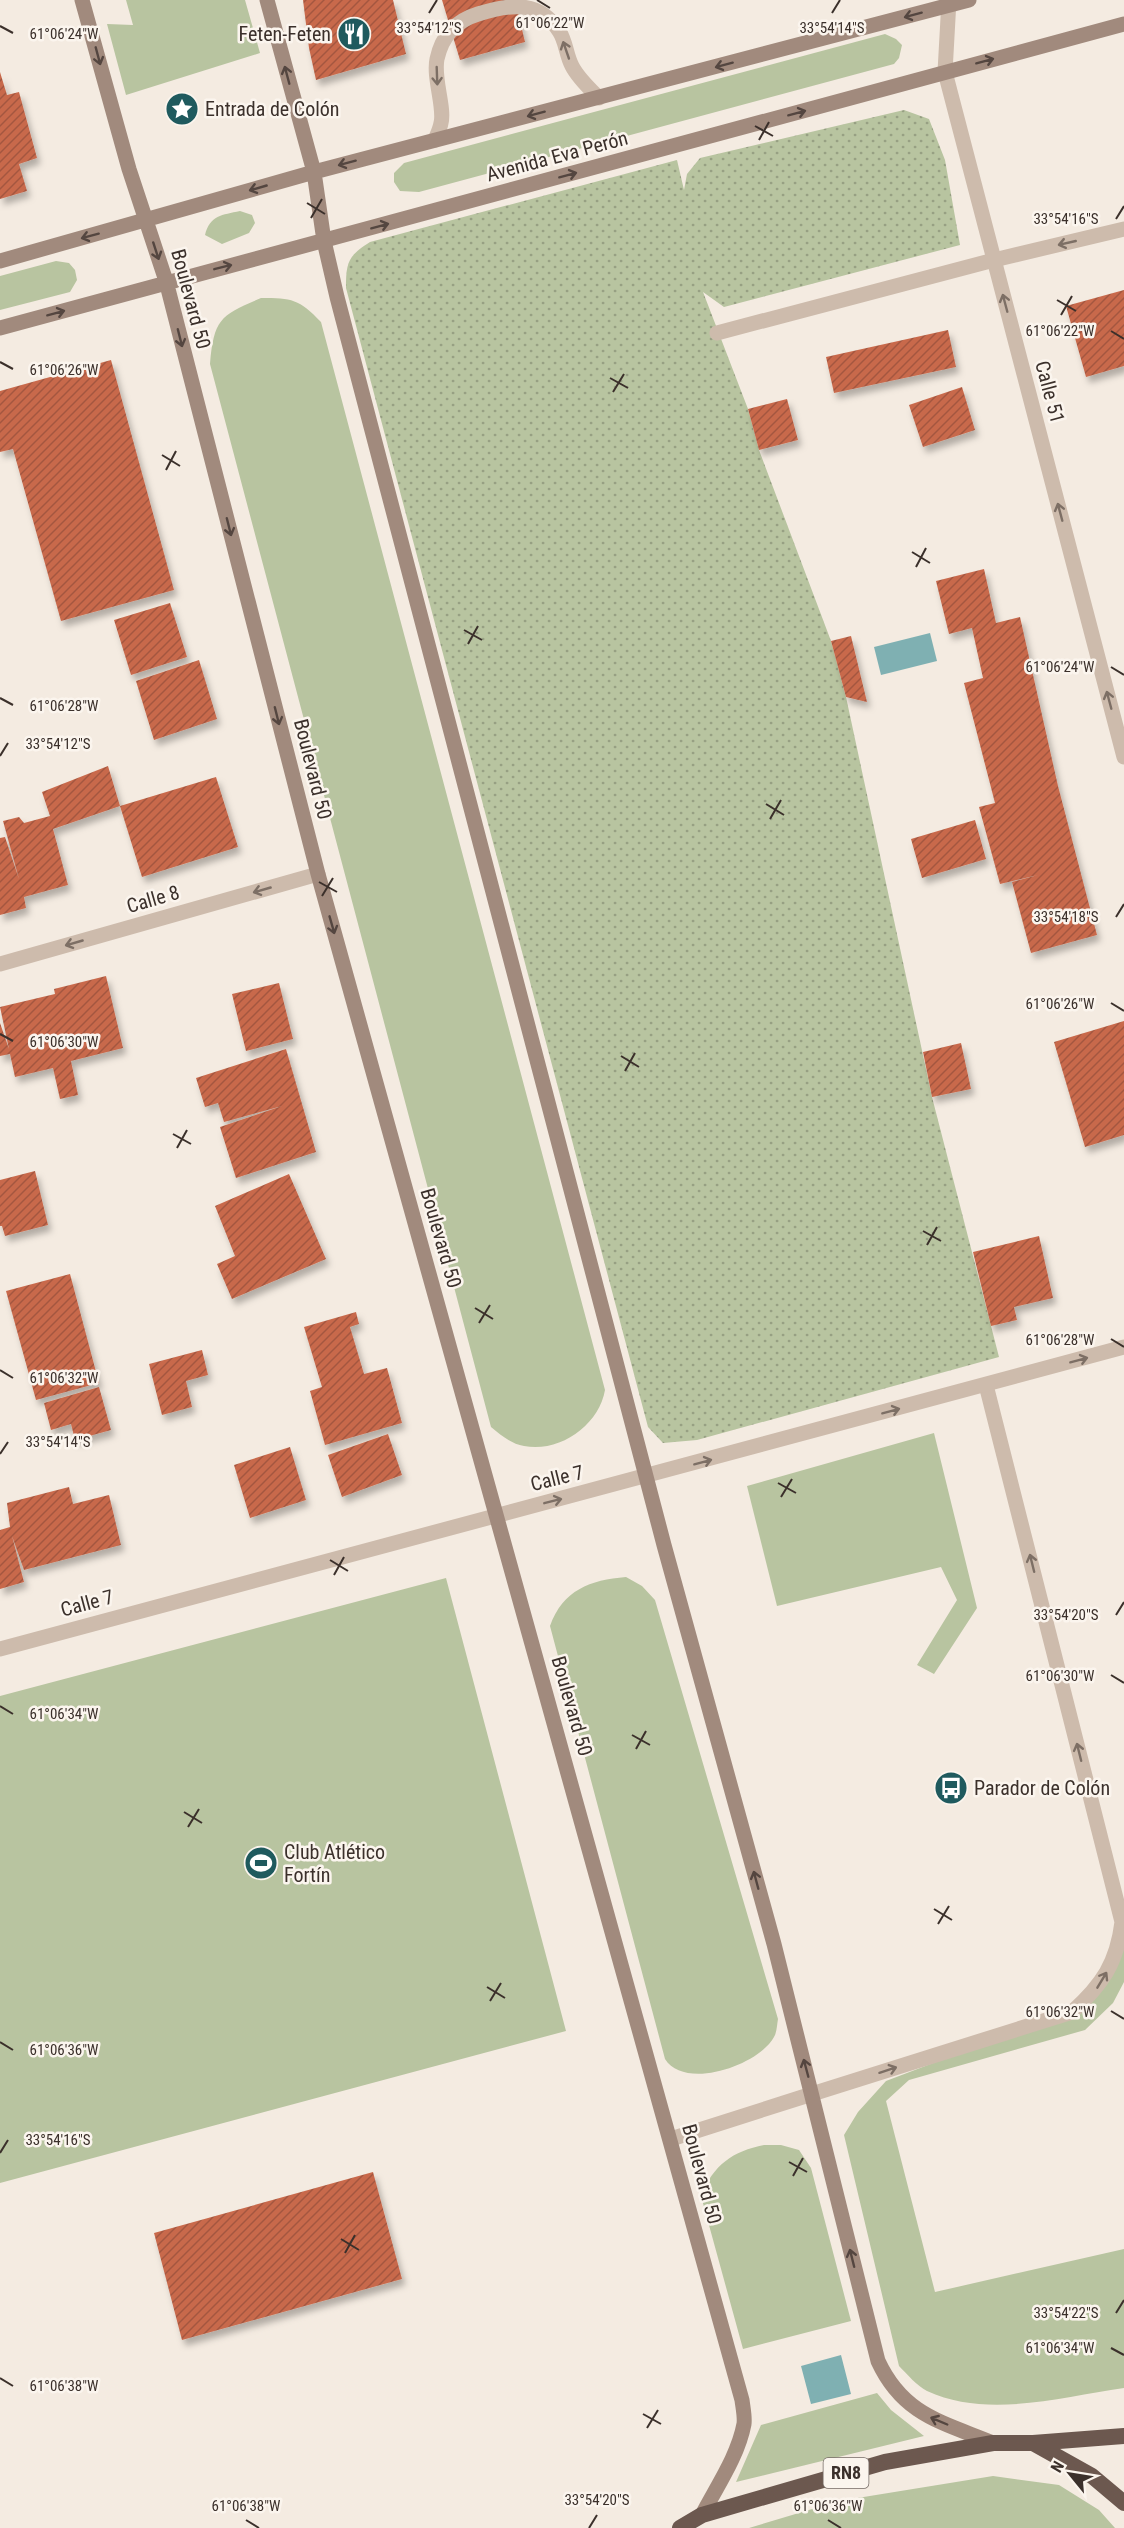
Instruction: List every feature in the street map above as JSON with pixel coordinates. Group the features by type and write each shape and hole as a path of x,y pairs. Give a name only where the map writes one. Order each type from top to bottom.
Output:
{"highway":[{"name":"RN8","path":"680,2528 702,2515 885,2462 993,2443 1034,2443 1124,2436"},
{"name":"RN8","path":"1034,2443 1092,2476 1124,2502"}],"main road":[{"name":"Boulevard 50","path":"82,0 129,169 166,281 318,874 742,2400 744,2422 729,2465 702,2515"},
{"path":"267,0 314,172 324,242 646,1478 774,1944 878,2361 888,2382 902,2399 925,2415 993,2443"},
{"path":"0,261 314,172 949,3 969,0"},
{"name":"Avenida Eva Perón","path":"0,328 166,281 324,242 1124,24"}],"street":[{"name":"Calle 51","path":"949,3 945,72 1124,757"},
{"path":"435,140 442,121 437,93 436,62 443,38 458,24 474,15 500,8 523,6 540,10 560,32 572,66 598,98"},
{"path":"717,333 994,260 1124,229"},
{"name":"Calle 8","path":"0,964 318,874"},
{"name":"Calle 7","path":"0,1649 496,1515 646,1478 1124,1347"},
{"path":"671,2139 1072,2012 1100,1985 1120,1936 1122,1922 986,1385"}],"green space":[{"path":"126,0 245,0 260,53 126,95 107,24 133,25"},
{"path":"885,34 902,45 899,58 894,64 419,192 400,191 394,182 394,173 404,163"},
{"path":"904,110 929,119 945,160 960,245 724,307 703,292 748,409 759,450 831,641 846,697 932,1097 999,1357 697,1440 663,1443 648,1427 346,288 348,266 357,251 370,242 677,160 684,190 687,174 700,158"},
{"path":"240,211 252,215 255,223 249,233 222,244 205,235 210,223 218,217"},
{"path":"56,261 69,263 75,270 77,280 70,292 0,310 0,276"},
{"path":"261,298 294,301 301,304 321,322 605,1390 601,1403 586,1425 564,1441 551,1445 538,1447 519,1445 506,1439 491,1427 210,364 214,337 222,320 228,314"},
{"path":"934,1433 977,1608 934,1674 917,1665 957,1600 941,1567 777,1606 747,1486"},
{"path":"626,1577 642,1586 655,1600 778,2019 775,2035 766,2047 753,2057 738,2065 704,2073 688,2073 675,2068 665,2059 550,1626 562,1604 579,1589 601,1581"},
{"name":"Club Atlético Fortín","path":"446,1578 566,2031 0,2183 0,1696"},
{"path":"1124,1941 1124,1982 1113,2003 1085,2030 909,2080 886,2101 935,2292 1124,2249 1124,2388 1050,2400 999,2405 975,2404 927,2391 899,2366 844,2135 858,2112 886,2081 962,2052 1079,2014"},
{"path":"764,2145 781,2145 799,2150 811,2168 851,2321 743,2349 701,2196 712,2176 725,2161 743,2151"},
{"path":"877,2393 891,2410 924,2436 736,2482 761,2425"},
{"path":"993,2476 1059,2485 1099,2510 1115,2528 749,2528 839,2501"}],"water":[{"path":"930,633 937,661 881,675 874,647"},
{"path":"841,2355 851,2394 811,2404 801,2366"}],"building":[{"name":"Feten-Feten","path":"303,0 393,0 406,54 316,80"},
{"path":"442,0 515,0 525,42 460,60"},
{"path":"0,72 7,95 19,92 37,158 19,164 27,191 0,199"},
{"path":"1124,290 1124,366 1086,377 1066,306"},
{"path":"948,330 956,367 834,393 826,357"},
{"path":"111,360 174,590 61,621 13,449 0,452 0,391"},
{"path":"962,387 975,430 923,447 909,405"},
{"path":"787,399 798,440 759,450 748,409"},
{"path":"984,569 996,623 1020,617 1058,786 1097,935 1031,953 1012,882 1038,875 1000,884 979,807 995,803 964,683 983,678 972,628 949,634 936,581"},
{"path":"170,603 187,657 131,675 114,620"},
{"path":"851,636 867,702 846,697 831,641"},
{"path":"199,660 217,719 154,740 136,681"},
{"path":"108,766 120,806 53,829 68,885 24,897 26,908 0,915 0,838 5,837 19,879 3,821 19,817 24,823 50,816 42,792"},
{"path":"216,777 238,847 142,877 120,806"},
{"path":"975,820 986,859 922,878 911,839"},
{"path":"106,976 123,1048 71,1061 78,1095 60,1099 53,1068 15,1077 10,1054 0,1056 0,1023 9,1049 0,1007 55,994 54,989"},
{"path":"279,983 293,1039 246,1051 232,994"},
{"path":"1124,1021 1124,1135 1085,1147 1054,1042"},
{"path":"961,1043 971,1089 932,1097 923,1052"},
{"path":"286,1049 316,1152 236,1178 220,1127 282,1106 224,1122 218,1103 205,1107 196,1078"},
{"path":"35,1171 48,1225 5,1236 0,1226 0,1180"},
{"path":"289,1174 326,1259 232,1299 217,1264 235,1256 215,1206"},
{"path":"1039,1236 1053,1298 1014,1307 1017,1320 991,1326 973,1252"},
{"path":"70,1274 99,1383 36,1400 6,1291"},
{"path":"356,1312 359,1324 350,1327 364,1374 387,1368 402,1423 325,1445 310,1391 322,1387 304,1327"},
{"path":"202,1350 208,1375 186,1381 192,1407 162,1415 149,1364"},
{"path":"99,1387 111,1430 75,1440 71,1424 51,1430 44,1403"},
{"path":"388,1434 402,1475 342,1497 328,1455"},
{"path":"290,1447 306,1500 250,1518 234,1465"},
{"path":"69,1487 73,1504 109,1495 121,1545 24,1570 12,1536 24,1582 0,1589 0,1530 10,1527 7,1503"},
{"path":"373,2172 402,2279 182,2340 154,2233"}],"place":[{"name":"Feten-Feten","path":"354,34"},
{"name":"Entrada de Colón","path":"182,109"},
{"name":"Parador de Colón","path":"951,1788"},
{"name":"Club Atlético Fortín","path":"261,1863"}]}
